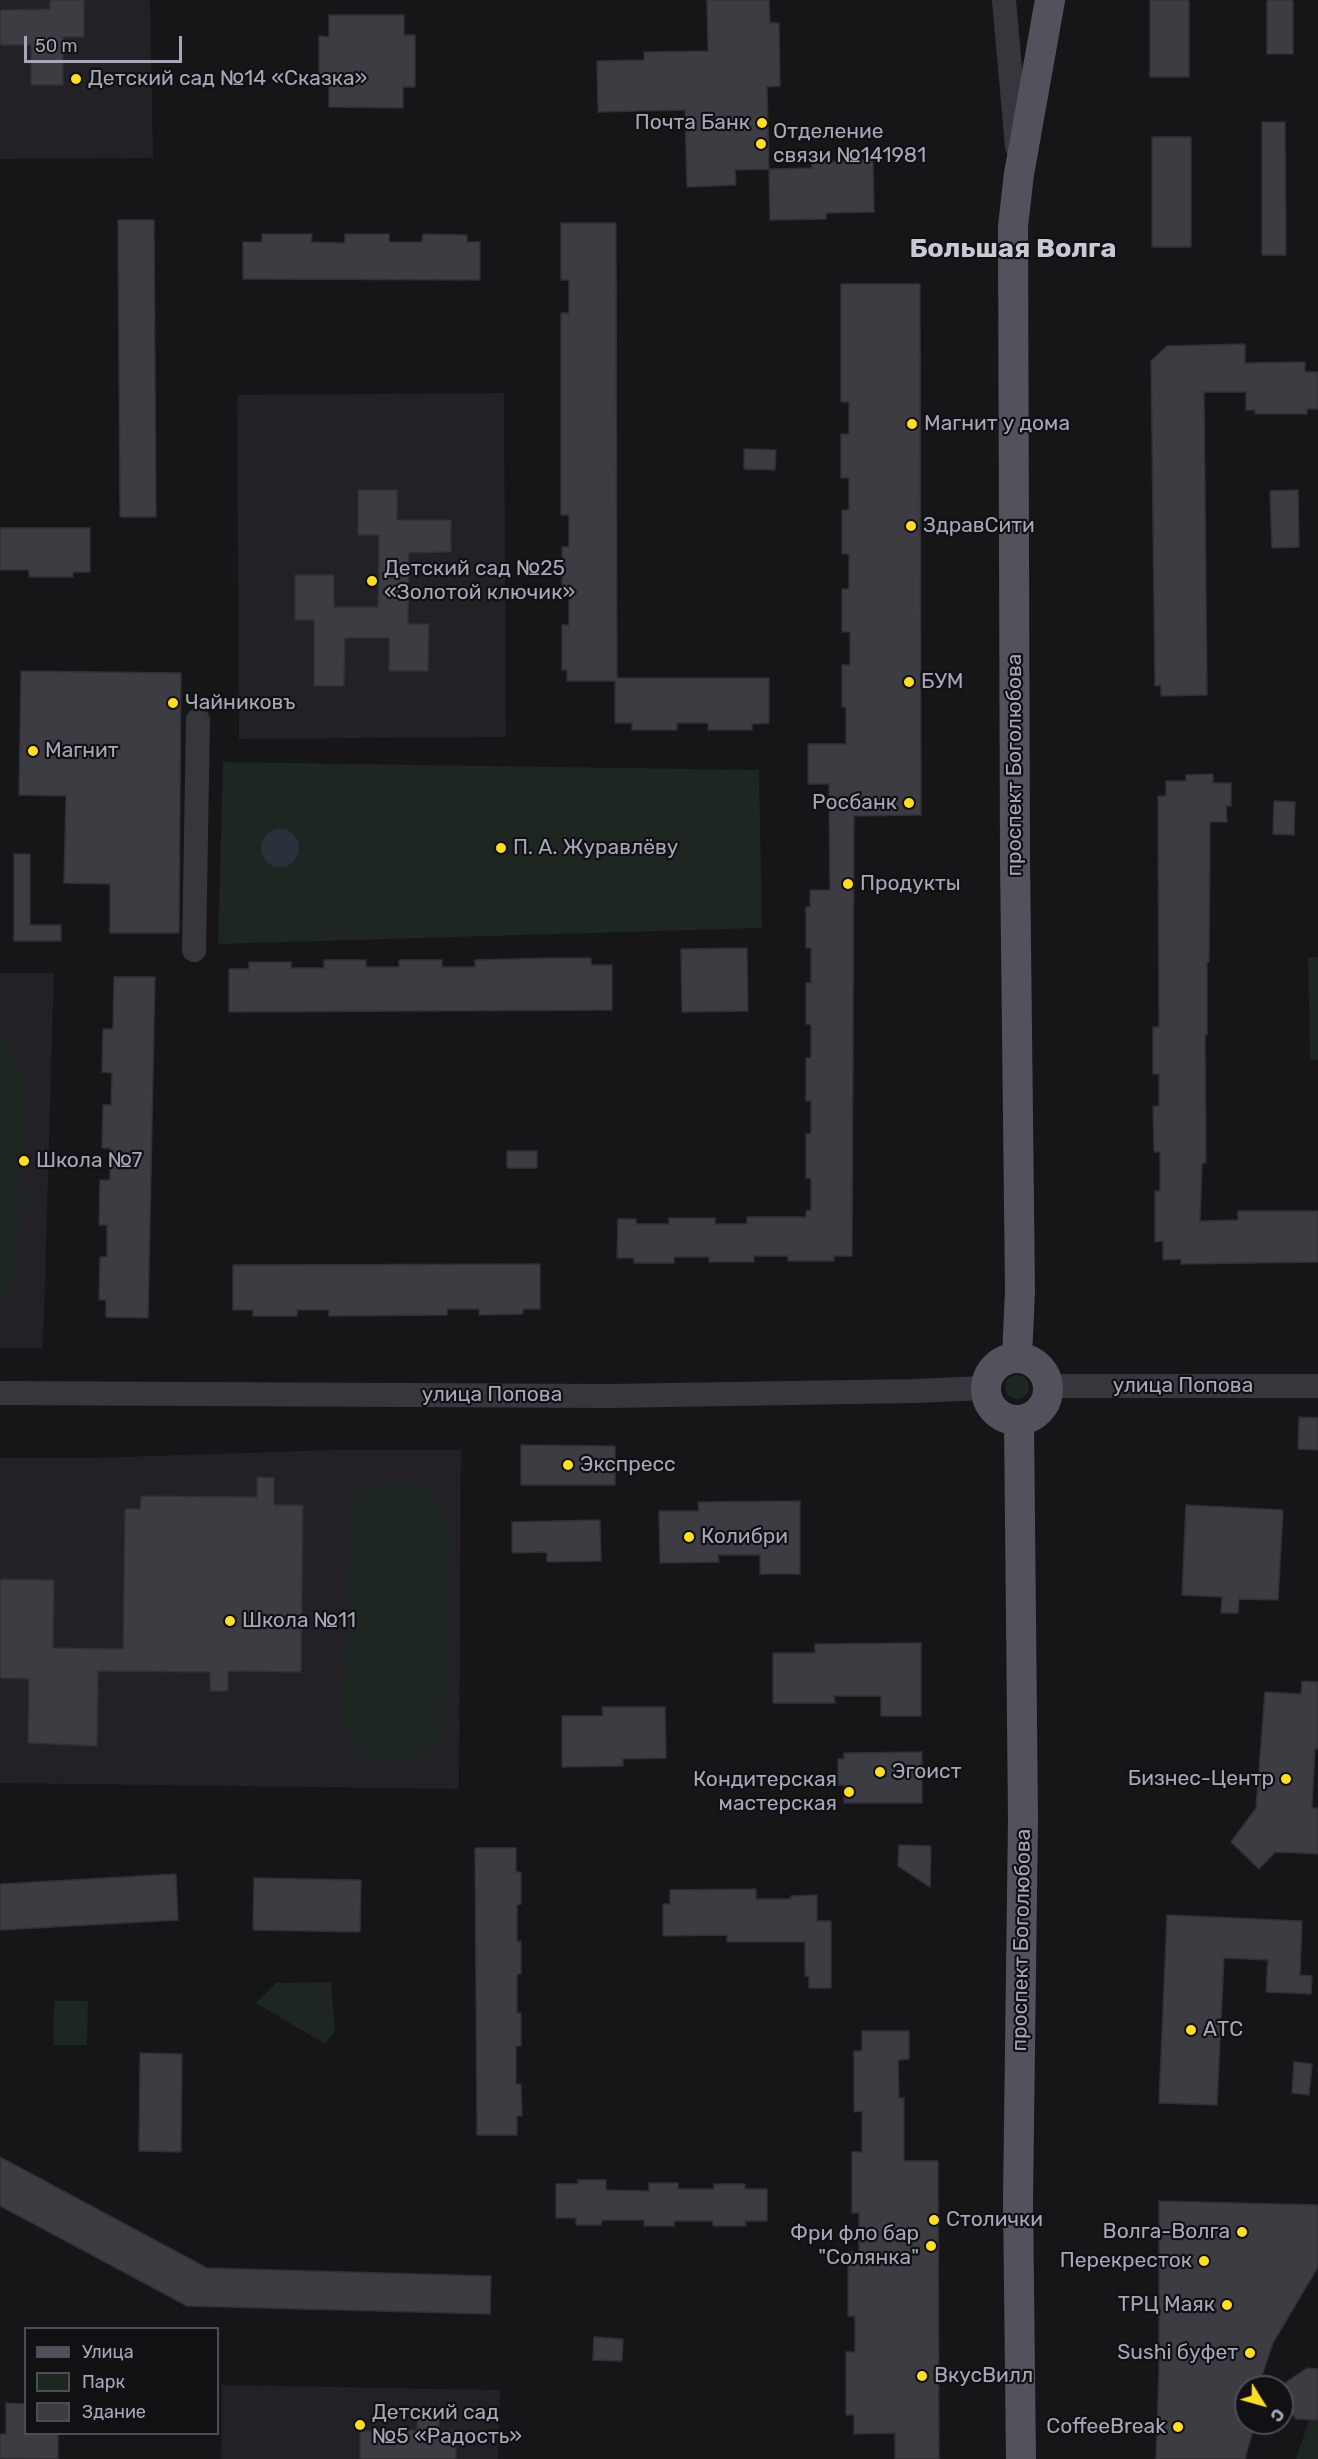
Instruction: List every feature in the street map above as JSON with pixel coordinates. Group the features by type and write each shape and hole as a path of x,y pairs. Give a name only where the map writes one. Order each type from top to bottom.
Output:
{"main road":[{"name":"проспект Боголюбова","path":"1017,1357 1020,1291 1015,858 1013,226 1019,174 1050,0"},
{"path":"1017,1357 1028,1359 1038,1366 1045,1375 1048,1386 1047,1399 1041,1410 1019,1421 1006,1419 994,1412 987,1401 985,1388 987,1376 995,1366 1017,1357"},
{"name":"проспект Боголюбова","path":"1019,1421 1023,1809 1018,2200 1021,2459"}],"street":[{"name":"проспект Боголюбова","path":"1004,0 1019,174"},
{"path":"194,950 198,720"},
{"name":"улица Попова","path":"1048,1386 1318,1386"},
{"name":"улица Попова","path":"0,1393 608,1396 985,1388"}],"shaded area":[{"name":"Детский сад №14 «Сказка»","path":"0,0 150,0 153,158 0,159"},
{"name":"Детский сад №25 «Золотой ключик»","path":"504,393 506,737 239,739 237,395"},
{"name":"Школа №7","path":"0,973 54,973 43,1348 0,1348"},
{"name":"Школа №11","path":"332,1450 461,1450 459,1789 0,1783 0,1458 90,1458"},
{"name":"Детский сад №5 «Радость»","path":"222,2385 500,2390 498,2459 221,2459"}],"green space":[{"path":"223,762 759,770 762,928 218,944"},
{"path":"1308,957 1318,957 1318,1060 1310,1060"},
{"path":"0,1036 12,1048 23,1079 17,1276 0,1299"},
{"path":"1012,1375 1022,1375 1029,1382 1029,1392 1022,1399 1012,1399 1005,1392 1005,1382"},
{"path":"382,1484 421,1484 440,1504 451,1535 445,1732 426,1757 384,1763 367,1755 346,1729 347,1534 351,1513 362,1495"},
{"path":"331,1982 335,2031 325,2044 256,2003 276,1983"},
{"path":"54,2001 88,2001 87,2045 53,2045"},
{"path":"1318,2394 1318,2459 1296,2459"}],"water":[{"path":"280,829 294,834 299,848 294,862 280,867 266,862 261,848 266,834"}],"building":[{"path":"50,0 84,0 84,37 63,37 63,85 31,85 31,45 0,45 0,10 50,9"},
{"path":"707,0 769,0 770,23 779,23 780,86 767,87 769,169 735,170 736,185 687,187 685,110 598,112 597,61 644,60 644,52 708,51"},
{"path":"1150,0 1189,0 1189,77 1150,77"},
{"path":"1267,0 1293,0 1293,54 1267,54"},
{"path":"329,15 404,15 404,35 415,35 415,87 403,87 403,108 329,107 329,85 319,85 319,36 329,37"},
{"path":"1262,122 1285,122 1286,255 1262,255"},
{"path":"1152,137 1191,137 1191,247 1152,247"},
{"path":"873,160 874,212 826,213 826,219 770,220 769,169 812,168 812,162"},
{"path":"118,220 154,220 156,517 120,517"},
{"path":"561,223 616,223 617,678 769,678 769,723 752,724 752,730 708,730 708,723 677,723 677,730 632,730 632,723 615,723 615,681 567,681 567,670 562,670 562,625 569,625 569,591 562,591 562,547 569,547 569,515 561,515 561,313 569,313 569,280 561,280"},
{"path":"262,234 312,234 311,242 345,243 345,234 389,234 389,242 422,242 423,234 467,235 467,242 480,242 480,280 243,279 243,242 262,242"},
{"path":"841,284 920,284 921,815 854,816 852,1256 834,1256 834,1261 788,1261 788,1256 754,1256 754,1262 709,1262 709,1257 674,1257 674,1263 634,1263 634,1258 617,1258 618,1219 636,1219 636,1224 669,1224 669,1218 715,1218 715,1224 747,1224 747,1217 806,1217 806,1211 811,1210 811,1178 806,1178 806,1134 811,1134 811,1101 806,1101 806,1058 811,1058 811,1024 806,1024 806,983 811,983 811,948 806,948 806,907 810,907 810,890 830,890 829,784 808,784 808,744 846,744 846,707 842,707 842,665 850,665 850,632 842,632 842,589 849,589 849,554 842,554 842,510 849,510 849,478 841,478 841,434 849,434 849,402 841,402"},
{"path":"1245,344 1245,363 1305,362 1305,372 1318,372 1318,409 1307,409 1307,414 1255,414 1255,410 1246,410 1246,392 1204,392 1207,695 1161,696 1161,685 1155,686 1151,361 1167,346"},
{"path":"744,449 776,450 775,470 744,469"},
{"path":"358,490 397,490 397,520 451,520 451,552 409,553 408,624 429,624 428,671 389,671 389,638 345,638 344,686 314,686 314,620 295,620 295,575 334,575 334,607 378,607 379,535 358,535"},
{"path":"1298,490 1299,547 1272,548 1270,491"},
{"path":"0,528 90,528 90,572 73,572 73,577 29,577 29,570 0,570"},
{"path":"21,671 181,673 179,933 110,933 110,884 64,883 66,796 19,795"},
{"path":"1213,774 1213,783 1231,783 1231,806 1226,806 1227,822 1210,822 1209,962 1207,962 1207,1035 1205,1035 1206,1163 1202,1163 1200,1221 1238,1220 1238,1211 1318,1211 1318,1262 1181,1264 1181,1259 1163,1260 1163,1241 1155,1242 1155,1191 1160,1191 1160,1152 1154,1152 1153,1106 1159,1106 1159,1074 1153,1074 1153,1027 1159,1027 1158,796 1166,796 1166,781 1186,781 1186,775"},
{"path":"1274,801 1295,802 1294,835 1273,834"},
{"path":"14,854 30,854 30,925 61,925 61,941 14,941"},
{"path":"747,948 748,1011 682,1012 681,949"},
{"path":"591,958 591,965 612,965 612,1010 229,1012 229,969 249,969 249,962 291,962 291,968 324,968 324,960 366,960 366,967 399,967 399,960 442,960 442,967 475,967 475,960"},
{"path":"114,977 155,977 148,1318 106,1317 106,1300 99,1300 100,1257 107,1257 107,1225 99,1225 100,1180 110,1180 110,1148 102,1148 103,1105 111,1105 112,1073 102,1072 103,1029 113,1029"},
{"path":"507,1151 537,1151 537,1168 507,1168"},
{"path":"540,1264 540,1309 523,1309 523,1314 479,1315 479,1309 447,1309 447,1315 329,1316 329,1310 297,1310 297,1316 253,1316 253,1310 233,1310 233,1265"},
{"path":"1299,1417 1318,1418 1318,1450 1298,1449"},
{"name":"Экспресс","path":"521,1445 615,1446 615,1485 521,1485"},
{"path":"257,1477 274,1478 274,1505 303,1505 301,1672 228,1671 228,1691 210,1691 210,1672 98,1671 97,1746 28,1743 29,1679 0,1678 0,1579 54,1580 53,1648 123,1649 125,1509 140,1509 141,1496 257,1497"},
{"path":"800,1501 800,1574 760,1574 760,1555 718,1555 719,1562 660,1563 659,1511 699,1511 698,1502"},
{"path":"1186,1505 1283,1510 1278,1600 1239,1599 1238,1613 1221,1613 1222,1597 1182,1595"},
{"path":"600,1520 601,1561 547,1562 547,1552 512,1553 512,1522"},
{"path":"921,1643 921,1716 881,1716 881,1696 834,1696 835,1703 773,1703 773,1653 815,1653 815,1644"},
{"name":"Бизнес-Центр","path":"1302,1681 1318,1682 1318,1749 1315,1749 1312,1808 1318,1808 1318,1854 1275,1852 1259,1869 1231,1842 1256,1808 1265,1692 1301,1694"},
{"path":"602,1707 665,1707 666,1758 623,1759 623,1766 562,1767 562,1716 603,1716"},
{"name":"Эгоист","path":"922,1752 922,1803 844,1803 844,1785 838,1785 838,1759 844,1759 844,1753"},
{"path":"899,1845 931,1846 930,1887 898,1866"},
{"path":"475,1848 516,1848 516,1872 521,1872 521,1904 517,1905 517,1942 521,1941 521,1974 517,1974 517,2013 521,2013 521,2046 516,2046 516,2084 521,2084 522,2116 517,2116 517,2135 477,2135"},
{"path":"176,1874 178,1920 0,1930 0,1884"},
{"path":"254,1878 361,1880 360,1932 253,1930"},
{"path":"756,1889 756,1899 791,1899 791,1896 817,1895 817,1921 831,1921 831,1988 809,1988 809,1976 805,1976 805,1942 727,1942 727,1935 663,1936 663,1904 670,1904 670,1890"},
{"path":"1167,1915 1302,1921 1300,1975 1312,1976 1311,1994 1266,1992 1268,1960 1224,1958 1217,2105 1159,2103"},
{"path":"862,2031 909,2031 909,2059 898,2060 899,2098 904,2098 904,2161 938,2161 939,2459 895,2459 895,2433 854,2434 854,2415 846,2415 846,2352 855,2352 855,2316 848,2316 848,2252 859,2252 859,2213 852,2213 852,2152 862,2152 862,2111 854,2112 854,2051 862,2051"},
{"path":"140,2053 182,2054 181,2152 139,2151"},
{"path":"1294,2062 1312,2064 1309,2095 1292,2093"},
{"path":"0,2157 207,2268 491,2276 490,2314 187,2306 0,2206"},
{"path":"578,2180 606,2180 606,2190 649,2191 649,2183 678,2183 678,2189 714,2189 714,2184 745,2184 745,2189 767,2189 767,2221 745,2221 746,2226 713,2226 713,2221 674,2221 674,2226 644,2226 644,2220 602,2220 601,2225 576,2225 576,2218 556,2218 556,2184 578,2184"},
{"name":"ТРЦ Маяк","path":"1159,2201 1318,2205 1318,2267 1273,2343 1262,2375 1234,2375 1234,2435 1252,2435 1245,2459 1156,2459 1159,2371"},
{"path":"594,2337 623,2339 622,2361 593,2360"},
{"path":"1307,2368 1318,2369 1318,2420 1296,2419 1294,2417 1294,2377"},
{"path":"6,2403 24,2404 24,2435 58,2435 58,2459 0,2458 0,2434 6,2434"},
{"path":"417,2419 439,2419 439,2431 456,2430 456,2459 360,2459 360,2431 417,2430"}],"place":[{"name":"Детский сад №14 «Сказка»","path":"76,79"},
{"name":"Почта Банк","path":"762,123"},
{"name":"Отделение связи №141981","path":"761,144"},
{"name":"Магнит у дома","path":"912,424"},
{"name":"ЗдравСити","path":"911,526"},
{"name":"Детский сад №25 «Золотой ключик»","path":"372,581"},
{"name":"БУМ","path":"909,682"},
{"name":"Чайниковъ","path":"173,703"},
{"name":"Магнит","path":"33,751"},
{"name":"Росбанк","path":"909,803"},
{"name":"П. А. Журавлёву","path":"501,848"},
{"name":"Продукты","path":"848,884"},
{"name":"Школа №7","path":"24,1161"},
{"name":"Экспресс","path":"568,1465"},
{"name":"Колибри","path":"689,1537"},
{"name":"Школа №11","path":"230,1621"},
{"name":"Эгоист","path":"880,1772"},
{"name":"Бизнес-Центр","path":"1286,1779"},
{"name":"Кондитерская мастерская","path":"849,1792"},
{"name":"АТС","path":"1191,2030"},
{"name":"Столички","path":"934,2220"},
{"name":"Волга-Волга","path":"1242,2232"},
{"name":"Фри фло бар \"Солянка\"","path":"931,2246"},
{"name":"Перекресток","path":"1204,2261"},
{"name":"ТРЦ Маяк","path":"1227,2305"},
{"name":"Sushi буфет","path":"1250,2353"},
{"name":"ВкусВилл","path":"922,2376"},
{"name":"Детский сад №5 «Радость»","path":"360,2425"},
{"name":"CoffeeBreak","path":"1178,2427"}],"district":[{"name":"Большая Волга","path":"1013,249"}]}
